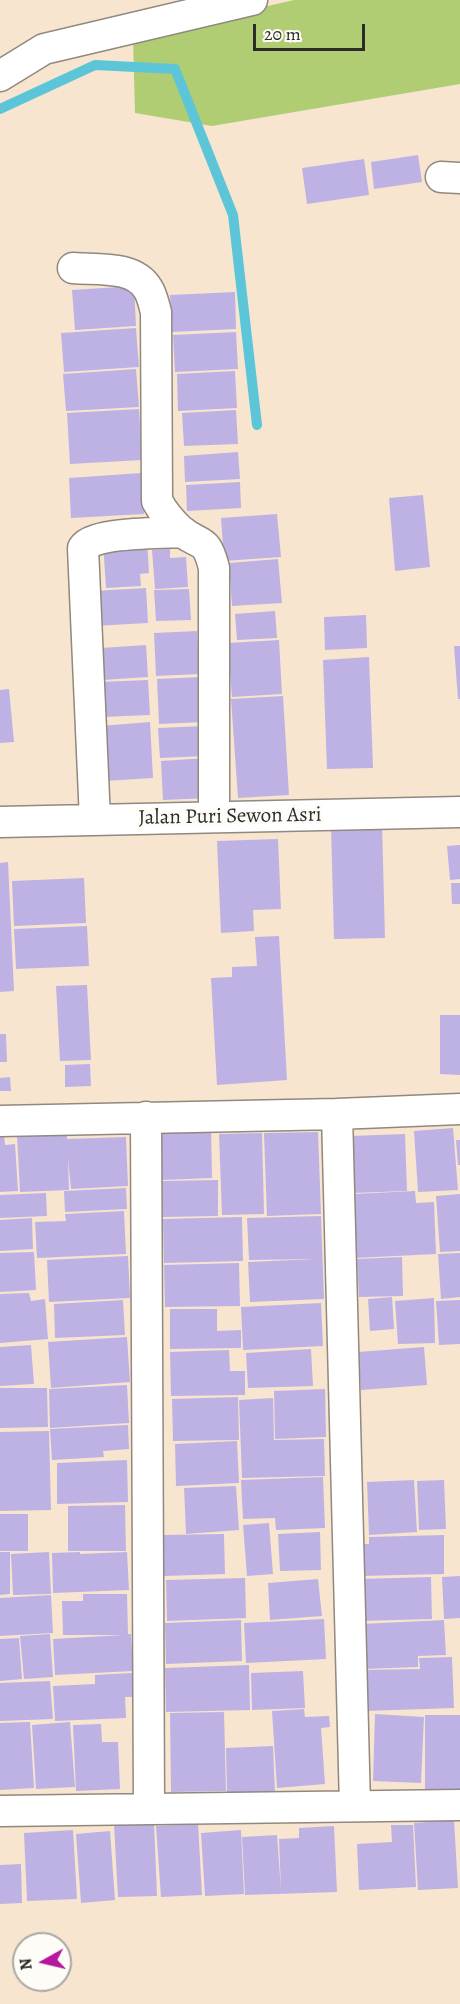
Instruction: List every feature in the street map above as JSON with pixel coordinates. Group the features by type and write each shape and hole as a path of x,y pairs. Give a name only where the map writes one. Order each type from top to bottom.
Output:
{"street":[{"path":"0,76 44,49 252,0"},
{"path":"73,268 136,275 149,289 156,312 157,501 165,515 183,532 201,541 210,552 214,568 214,817"},
{"path":"95,820 83,548 86,543 101,537 183,532"},
{"name":"Jalan Puri Sewon Asri","path":"0,822 460,813"},
{"path":"0,1121 460,1109"},
{"path":"336,1114 355,1806"},
{"path":"146,1117 149,1808"},
{"path":"0,1811 460,1805"}],"green space":[{"path":"294,0 460,0 460,84 212,126 135,113 133,37"}],"building":[{"path":"418,155 422,182 374,189 371,162"},
{"path":"364,159 369,195 307,204 302,168"},
{"path":"134,286 136,326 75,330 72,290"},
{"path":"235,292 236,329 172,332 170,295"},
{"path":"136,328 139,367 64,372 61,333"},
{"path":"236,332 238,369 175,372 173,335"},
{"path":"136,369 139,407 66,411 63,374"},
{"path":"235,371 237,408 178,411 177,374"},
{"path":"139,409 142,460 70,464 67,413"},
{"path":"236,410 238,444 184,446 182,413"},
{"path":"238,452 240,479 185,482 184,456"},
{"path":"141,473 144,514 71,518 69,478"},
{"path":"240,482 241,508 187,511 186,485"},
{"path":"423,495 430,567 395,571 389,498"},
{"path":"277,514 281,557 224,561 221,518"},
{"path":"147,540 149,573 140,574 141,586 106,588 103,542"},
{"path":"170,549 170,558 186,557 188,587 155,589 152,550"},
{"path":"278,559 282,603 232,606 229,563"},
{"path":"146,588 148,623 94,626 93,591"},
{"path":"189,589 191,620 156,621 154,590"},
{"path":"275,611 277,638 237,640 235,614"},
{"path":"366,615 367,648 325,650 324,617"},
{"path":"197,631 200,674 156,676 154,633"},
{"path":"279,640 282,694 232,697 228,643"},
{"path":"146,645 148,677 103,680 101,648"},
{"path":"454,646 460,646 460,699 458,699"},
{"path":"369,657 373,768 327,769 323,660"},
{"path":"202,677 204,722 159,724 157,679"},
{"path":"148,680 150,715 101,717 99,682"},
{"path":"9,689 14,742 0,743 0,690"},
{"path":"283,696 289,795 238,798 231,699"},
{"path":"150,722 153,778 104,781 100,726"},
{"path":"205,726 207,756 160,758 158,728"},
{"path":"207,758 209,798 163,800 161,761"},
{"path":"382,824 385,938 334,939 331,825"},
{"path":"278,839 281,909 253,910 254,931 221,933 217,841"},
{"path":"460,845 460,879 450,880 447,846"},
{"path":"8,862 14,991 0,992 0,863"},
{"path":"84,878 86,923 14,926 12,881"},
{"path":"451,883 460,883 460,904 452,904"},
{"path":"87,926 89,966 16,969 14,929"},
{"path":"279,936 287,1080 217,1085 211,978 232,977 232,967 257,966 255,937"},
{"path":"87,985 91,1060 60,1061 56,986"},
{"path":"440,1015 460,1015 460,1075 440,1074"},
{"path":"0,1034 6,1034 7,1062 0,1062"},
{"path":"90,1064 91,1086 65,1087 65,1065"},
{"path":"10,1077 11,1091 0,1091 0,1078"},
{"path":"211,1125 212,1178 162,1180 161,1126"},
{"path":"453,1128 458,1190 418,1192 414,1131"},
{"path":"318,1132 321,1214 267,1216 264,1133"},
{"path":"0,1133 4,1133 5,1145 15,1144 18,1191 0,1192"},
{"path":"262,1133 264,1214 222,1215 219,1134"},
{"path":"67,1134 67,1139 126,1137 128,1186 71,1189 68,1158 69,1190 20,1192 17,1136"},
{"path":"405,1134 407,1191 352,1193 350,1136"},
{"path":"456,1140 460,1140 460,1165 458,1165"},
{"path":"218,1180 218,1216 163,1217 162,1181"},
{"path":"126,1188 127,1209 65,1212 64,1191"},
{"path":"415,1191 416,1203 434,1202 436,1254 355,1258 353,1194"},
{"path":"46,1193 47,1216 0,1218 0,1195"},
{"path":"460,1194 460,1251 440,1252 436,1196"},
{"path":"124,1211 126,1254 37,1258 35,1222 66,1221 65,1214"},
{"path":"321,1216 324,1299 250,1302 248,1262 316,1259 249,1260 247,1218"},
{"path":"242,1217 243,1261 164,1263 163,1219"},
{"path":"32,1218 33,1249 0,1251 0,1220"},
{"path":"34,1252 36,1290 0,1292 0,1253"},
{"path":"460,1253 460,1297 441,1299 438,1254"},
{"path":"128,1256 130,1298 49,1302 47,1260"},
{"path":"402,1257 403,1296 359,1297 357,1259"},
{"path":"239,1263 240,1306 165,1307 164,1265"},
{"path":"29,1293 31,1301 45,1299 48,1339 0,1343 0,1294"},
{"path":"392,1297 394,1329 370,1331 368,1299"},
{"path":"434,1298 435,1343 398,1344 395,1301"},
{"path":"123,1300 125,1335 55,1338 54,1304"},
{"path":"460,1300 460,1344 439,1345 436,1301"},
{"path":"321,1303 323,1346 243,1350 241,1307"},
{"path":"170,1309 217,1309 217,1331 241,1330 241,1348 170,1349"},
{"path":"127,1337 130,1382 51,1388 48,1342"},
{"path":"31,1345 34,1384 0,1386 0,1347"},
{"path":"424,1347 427,1385 361,1390 358,1352"},
{"path":"311,1349 313,1386 248,1388 246,1353"},
{"path":"229,1350 230,1371 245,1371 245,1395 171,1396 170,1352"},
{"path":"127,1385 129,1423 50,1428 49,1389"},
{"path":"0,1388 47,1388 48,1427 0,1428"},
{"path":"325,1389 326,1437 275,1439 274,1391"},
{"path":"238,1397 239,1440 173,1441 172,1399"},
{"path":"273,1398 274,1440 324,1439 325,1476 242,1478 239,1400"},
{"path":"128,1425 129,1449 103,1451 104,1457 52,1460 50,1429"},
{"path":"49,1431 51,1510 0,1511 0,1432"},
{"path":"237,1441 239,1483 176,1486 175,1444"},
{"path":"127,1460 128,1502 57,1504 57,1463"},
{"path":"323,1477 325,1528 276,1530 275,1518 243,1519 241,1480"},
{"path":"414,1480 417,1532 369,1535 367,1482"},
{"path":"444,1480 446,1529 419,1530 417,1481"},
{"path":"236,1486 239,1530 186,1534 184,1488"},
{"path":"125,1505 126,1551 68,1551 68,1506"},
{"path":"0,1514 28,1514 28,1551 0,1551"},
{"path":"269,1523 273,1574 247,1576 243,1525"},
{"path":"320,1532 321,1570 280,1571 278,1534"},
{"path":"224,1534 225,1574 164,1576 162,1535"},
{"path":"444,1535 444,1574 361,1576 360,1544 369,1544 369,1537"},
{"path":"0,1552 10,1552 10,1594 0,1595"},
{"path":"49,1552 51,1594 13,1595 11,1554"},
{"path":"80,1552 80,1554 127,1552 129,1590 53,1593 52,1553"},
{"path":"460,1576 460,1618 444,1619 442,1577"},
{"path":"431,1577 432,1619 359,1621 358,1579"},
{"path":"245,1578 246,1618 167,1621 166,1580"},
{"path":"318,1579 322,1616 270,1620 268,1583"},
{"path":"83,1594 127,1594 128,1634 131,1634 133,1671 55,1675 53,1639 123,1635 63,1635 62,1601 83,1601"},
{"path":"51,1595 53,1633 0,1636 0,1598"},
{"path":"324,1619 326,1659 246,1663 244,1623"},
{"path":"241,1620 242,1661 166,1664 165,1623"},
{"path":"444,1620 446,1655 418,1656 418,1667 364,1669 361,1624"},
{"path":"50,1634 53,1677 24,1679 20,1636"},
{"path":"19,1638 22,1679 0,1681 0,1639"},
{"path":"452,1657 454,1708 365,1711 364,1670 420,1669 419,1658"},
{"path":"249,1665 250,1710 166,1712 165,1668"},
{"path":"303,1671 305,1708 252,1710 251,1673"},
{"path":"132,1673 133,1697 125,1697 126,1718 55,1721 53,1686 95,1684 95,1675"},
{"path":"50,1681 53,1719 0,1721 0,1683"},
{"path":"304,1709 305,1717 329,1716 330,1727 321,1728 325,1784 277,1788 272,1711"},
{"path":"224,1712 226,1791 171,1792 170,1713"},
{"path":"375,1714 424,1717 421,1783 373,1781"},
{"path":"425,1715 460,1715 460,1790 425,1790"},
{"path":"30,1722 34,1788 0,1790 0,1723"},
{"path":"70,1722 75,1787 36,1789 32,1725"},
{"path":"101,1724 102,1742 118,1742 120,1789 76,1791 73,1725"},
{"path":"273,1746 275,1793 227,1794 226,1748"},
{"path":"454,1820 458,1888 418,1890 414,1823"},
{"path":"154,1823 157,1896 118,1897 114,1825"},
{"path":"198,1824 202,1895 161,1897 156,1826"},
{"path":"391,1825 413,1825 416,1887 359,1890 357,1844 392,1842"},
{"path":"334,1826 337,1892 245,1895 242,1837 277,1835 281,1890 279,1839 299,1838 299,1828"},
{"path":"73,1830 77,1899 27,1901 24,1833"},
{"path":"241,1830 244,1894 205,1896 201,1833"},
{"path":"110,1831 115,1900 81,1903 76,1834"},
{"path":"21,1864 22,1903 0,1904 0,1865"}],"waterway":[{"path":"0,109 95,65 175,69 233,215 257,425"}]}
